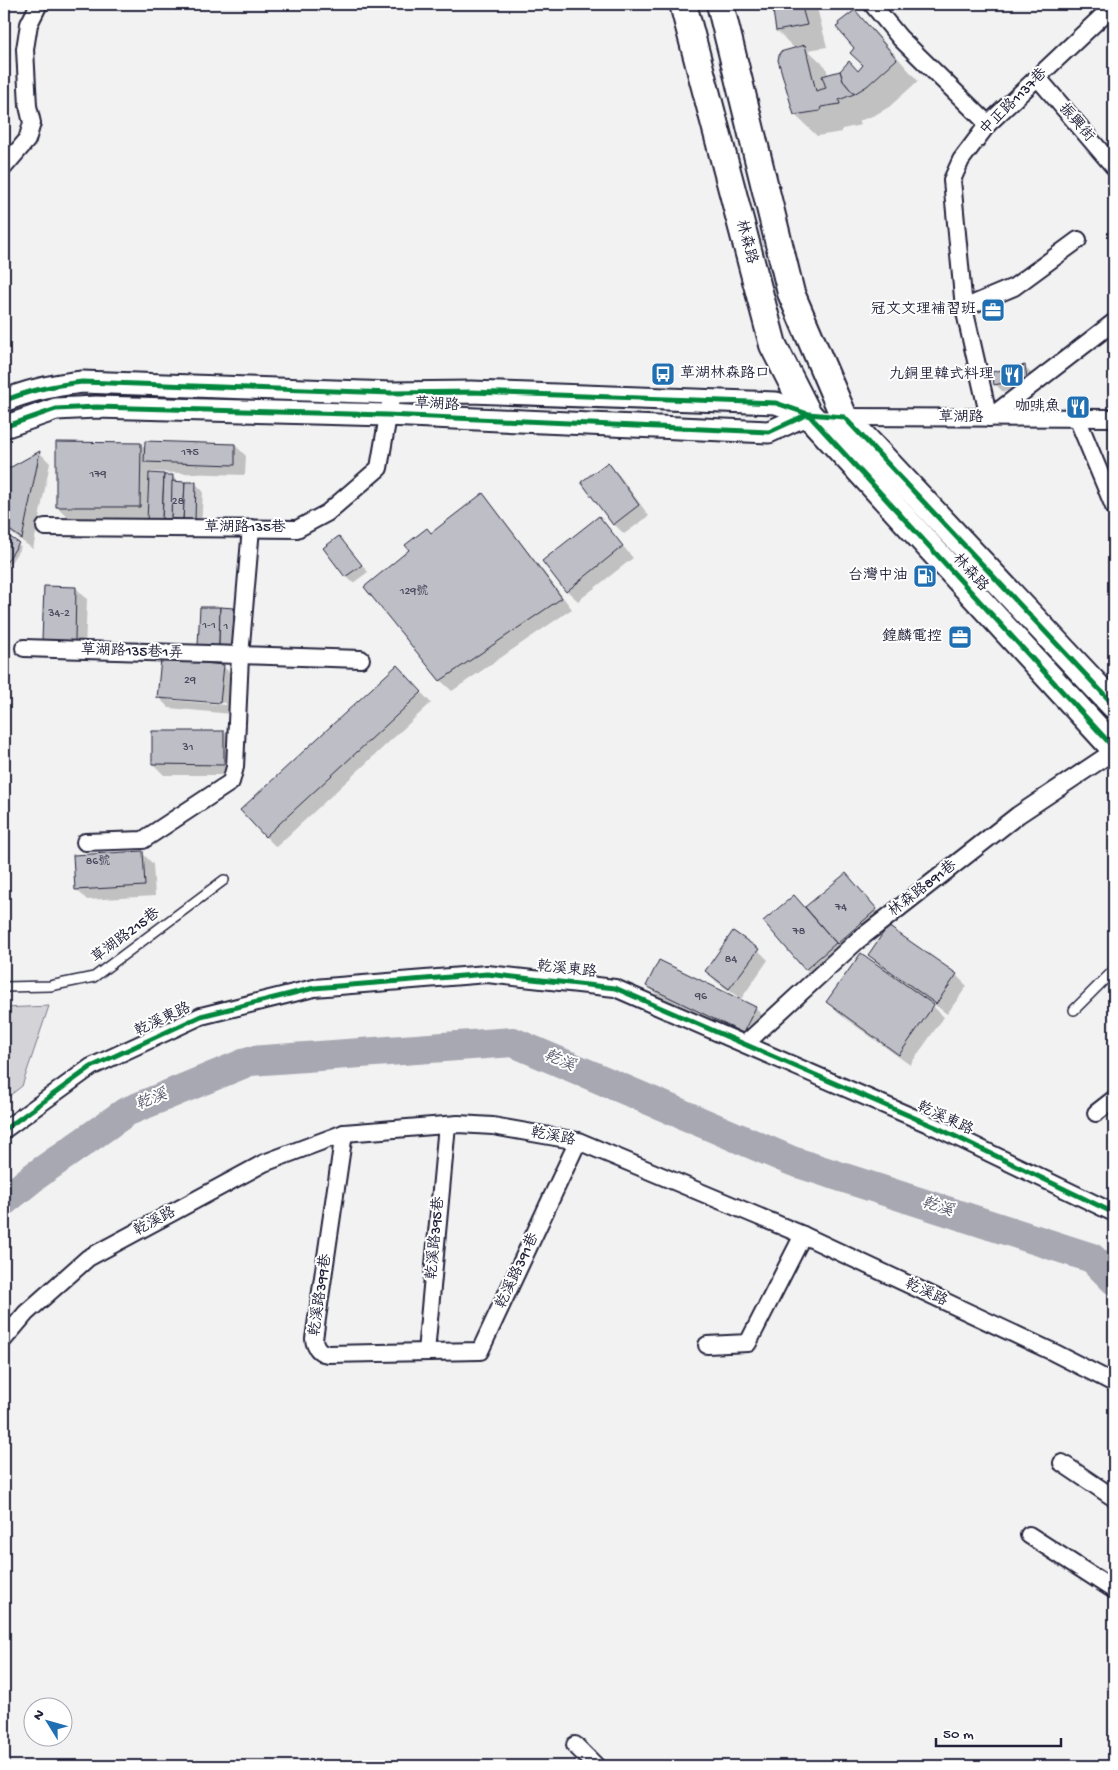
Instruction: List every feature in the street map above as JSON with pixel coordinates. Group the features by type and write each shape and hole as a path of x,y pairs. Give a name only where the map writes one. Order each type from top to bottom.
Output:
{"main road":[{"name":"林森路","path":"683,4 773,345 808,414 1114,750"},
{"name":"林森路","path":"720,4 791,294 844,417 1114,705"}],"street":[{"path":"4,168 27,140 32,124 28,106 25,49 29,24 39,4"},
{"path":"872,4 900,38 988,124"},
{"name":"中正路1137巷","path":"989,418 964,308 952,180 961,160 988,124 1038,78 1106,7"},
{"name":"振興街","path":"1038,78 1114,167"},
{"path":"964,308 1014,287 1078,240"},
{"path":"989,418 1114,322"},
{"name":"草湖路","path":"4,401 29,391 53,385 82,382 392,392 471,392 776,403 808,414 844,417 1114,418"},
{"name":"草湖路135巷","path":"45,527 297,529 327,513 379,468 392,392"},
{"name":"草湖路","path":"4,427 56,409 96,407 387,415 769,432 808,414"},
{"path":"1077,418 1114,507"},
{"path":"85,842 143,840 230,782 236,767 240,656 251,528"},
{"name":"草湖路135巷1弄","path":"24,648 361,659"},
{"name":"林森路891巷","path":"745,1044 858,941 1018,815 1114,750"},
{"name":"乾溪東路","path":"4,1130 91,1067 200,1016 314,988 487,974 615,988 940,1130 1114,1212"},
{"path":"1096,1112 1114,1099"},
{"name":"乾溪路","path":"4,1339 26,1313 88,1258 264,1162 344,1133 447,1125 494,1126 578,1140 803,1235 1044,1348 1114,1383"},
{"name":"乾溪路395巷","path":"426,1352 447,1125"},
{"name":"乾溪路399巷","path":"344,1133 315,1344 321,1351 328,1354 426,1352"},
{"name":"乾溪路391巷","path":"426,1352 477,1352 483,1348 578,1140"},
{"path":"707,1345 748,1343 803,1235"},
{"path":"1062,1464 1114,1498"},
{"path":"1029,1536 1114,1590"},
{"path":"575,1745 596,1766"}],"lane":[{"name":"草湖路215巷","path":"4,987 50,986 94,977 224,880"},
{"path":"1074,1010 1114,970"}],"shaded area":[{"path":"49,1006 22,1086 4,1100 4,1008"}],"building":[{"path":"772,4 801,4 807,25 776,31"},
{"path":"855,10 897,59 867,86 854,94 843,81 840,71 849,61 858,71 863,65 850,53 854,48 836,27 839,25 838,23"},
{"path":"805,45 816,91 826,88 822,76 840,71 843,81 854,94 839,100 840,104 821,107 820,111 794,115 778,60 780,52"},
{"path":"1025,365 1027,378 994,385 992,372"},
{"path":"145,441 235,444 235,465 144,462"},
{"path":"56,442 141,443 140,507 56,507"},
{"path":"40,451 22,539 4,526 4,471"},
{"path":"608,462 639,505 613,525 581,482"},
{"path":"149,473 164,474 162,521 147,521"},
{"path":"164,475 173,475 171,522 162,521"},
{"path":"172,481 185,482 183,522 171,522"},
{"path":"185,482 196,482 195,522 183,522"},
{"path":"483,493 562,598 440,681 364,587 409,550 405,545 427,528 431,533"},
{"path":"599,516 623,546 566,592 542,561"},
{"path":"4,533 19,543 4,566"},
{"path":"339,536 362,565 345,577 323,548"},
{"path":"44,586 76,587 75,641 42,640"},
{"path":"200,607 220,607 219,646 198,645"},
{"path":"220,607 234,608 233,647 219,646"},
{"path":"161,659 224,665 220,703 157,698"},
{"path":"397,665 422,692 265,837 240,810"},
{"path":"152,731 224,731 224,765 152,764"},
{"path":"143,851 145,886 75,890 73,855"},
{"path":"846,873 877,909 837,944 805,907"},
{"path":"794,895 836,943 805,970 763,921"},
{"path":"888,926 957,974 936,1004 868,955"},
{"path":"733,931 759,949 729,989 705,971"},
{"path":"861,953 934,1005 899,1055 826,1002"},
{"path":"659,960 756,1007 743,1033 646,986"}],"waterway":[{"name":"乾溪","path":"4,1201 35,1176 126,1112 250,1061 513,1042 792,1161 1092,1258 1114,1280"}],"cycle path":[{"path":"4,401 42,388 82,382 392,393 471,392 776,403 808,414 844,417 1114,705"},
{"path":"4,427 56,409 96,407 387,415 769,432 808,414"},
{"path":"808,414 1114,748"},
{"path":"4,1130 91,1067 201,1016 314,988 487,974 615,988 940,1129 1114,1213"}],"place":[{"name":"冠文文理補習班","path":"993,310"},
{"name":"草湖林森路口","path":"663,374"},
{"name":"九銅里韓式料理","path":"1012,375"},
{"name":"咖啡魚","path":"1078,407"},
{"name":"台灣中油","path":"925,576"},
{"name":"鍠麟電控","path":"960,637"}]}
